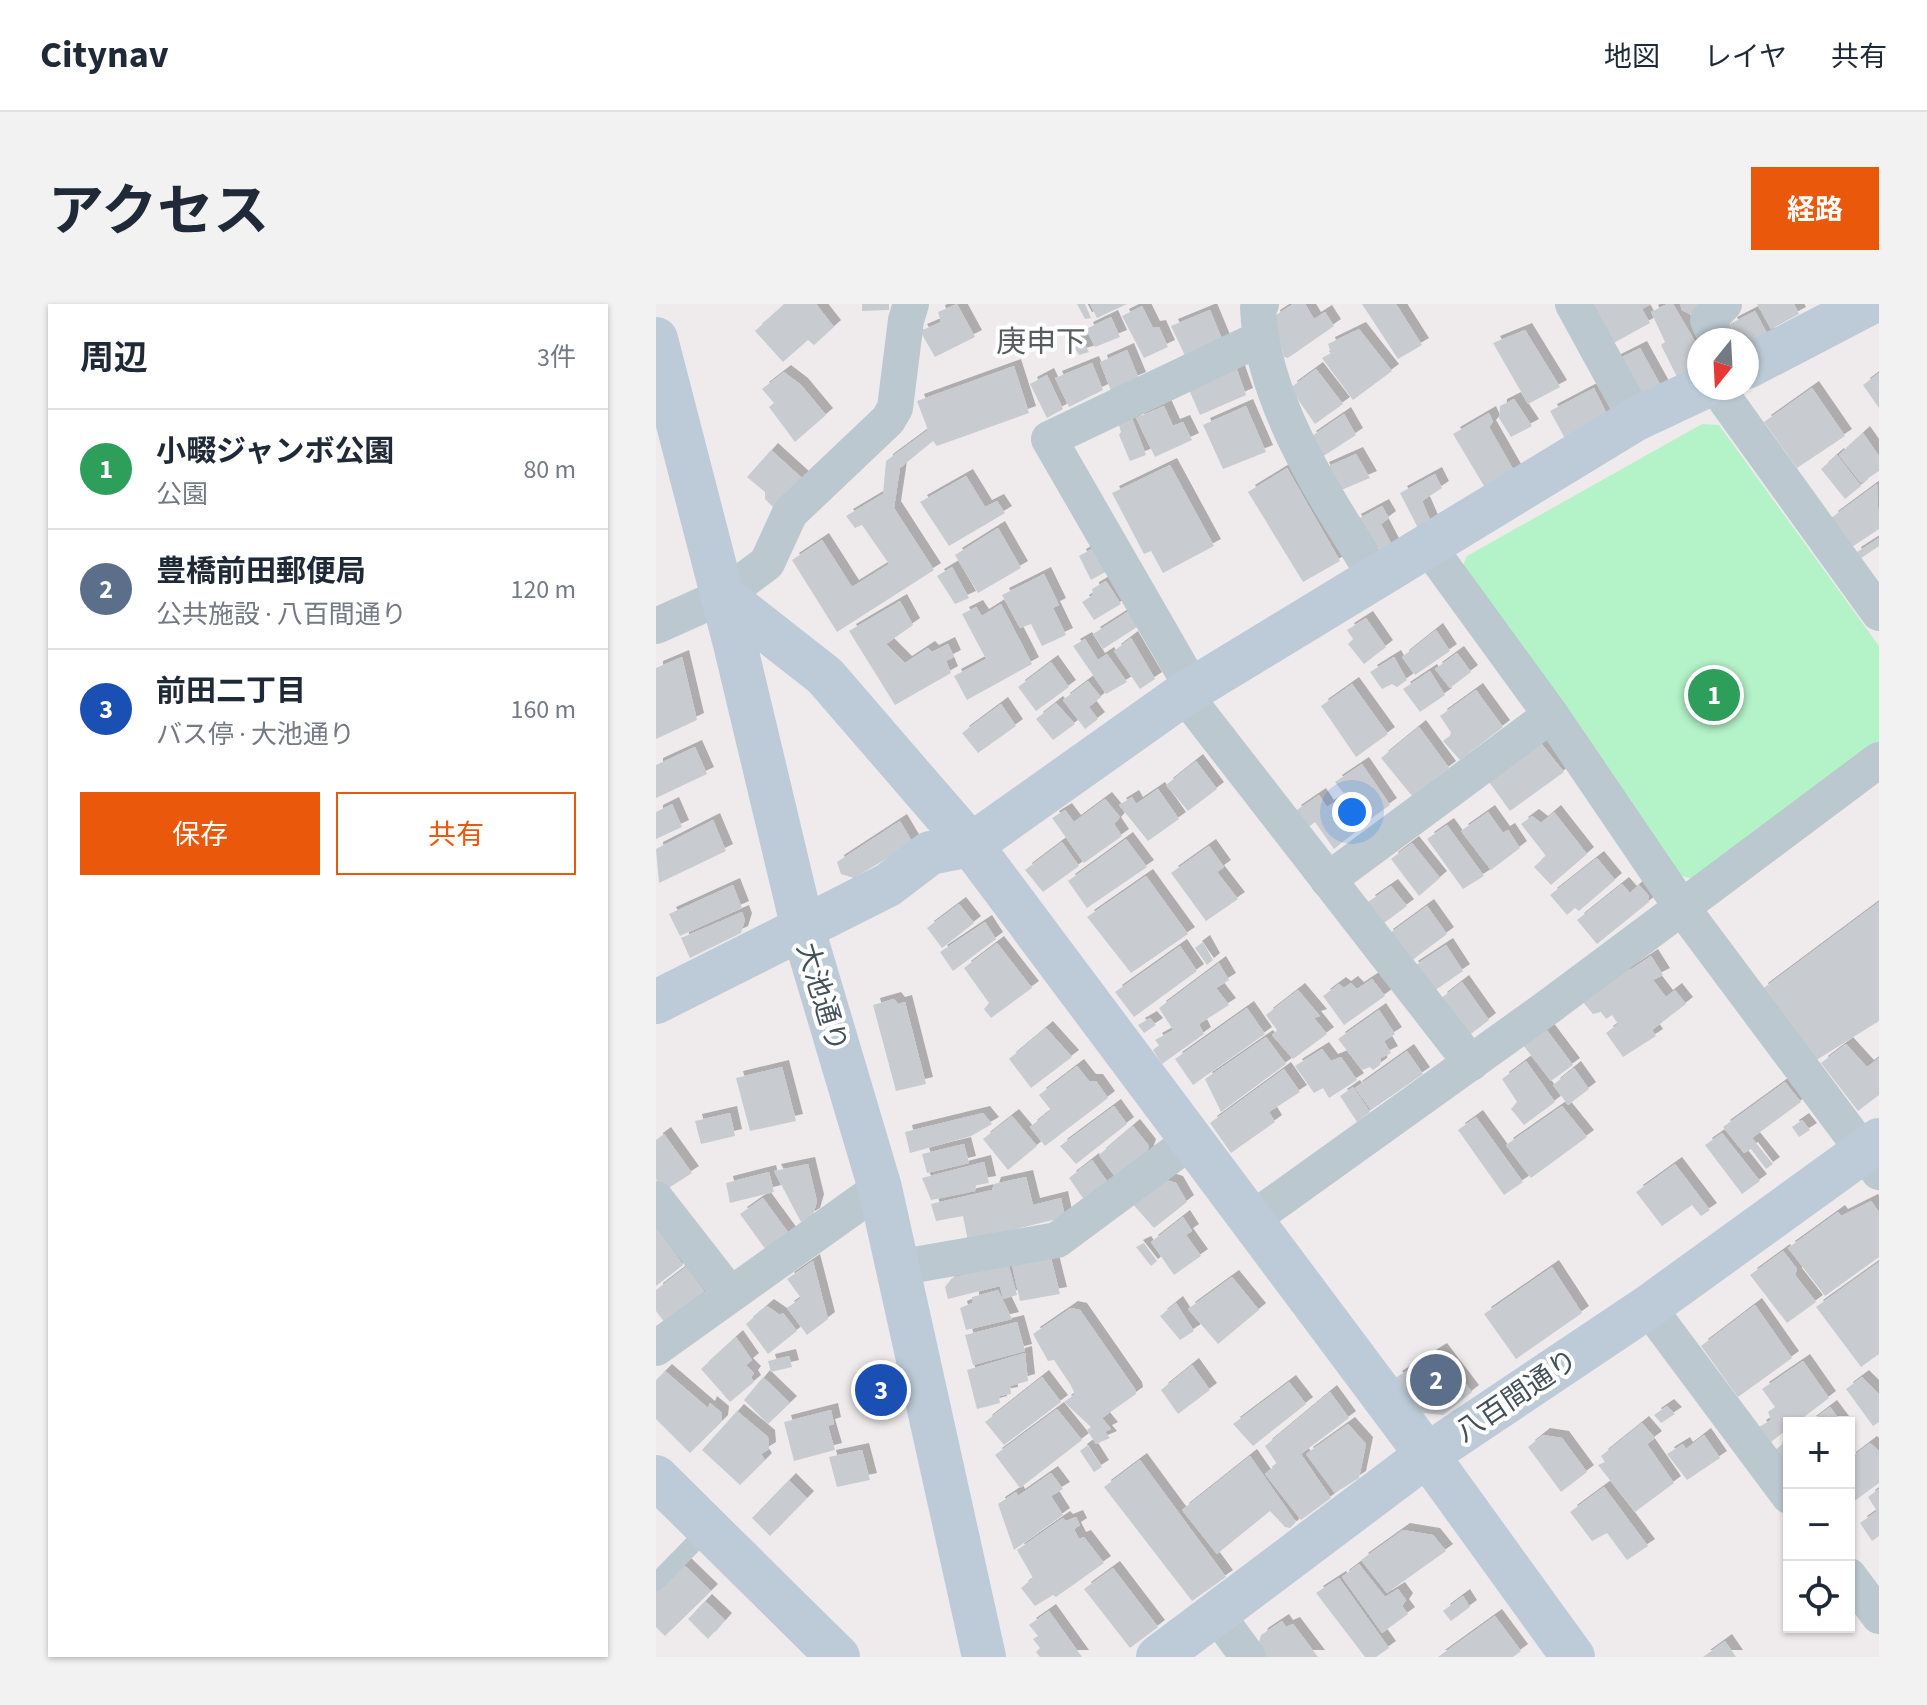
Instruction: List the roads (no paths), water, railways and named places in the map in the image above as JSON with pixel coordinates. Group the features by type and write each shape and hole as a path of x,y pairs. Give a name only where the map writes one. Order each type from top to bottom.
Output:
{"street":[{"path":"656,626 723,596 767,563 790,513 888,420 895,408 906,320 911,304"},
{"path":"1573,304 1636,419"},
{"path":"1712,328 1708,320 1724,304"},
{"path":"1759,361 1868,304"},
{"path":"1376,577 1303,460 1260,322 1049,439 1188,691 1328,880 1471,1063"},
{"name":"大池通り","path":"656,339 723,596 803,929 880,1188 984,1657"},
{"path":"656,1002 888,885 930,853 971,845 1188,691 1636,419 1687,395"},
{"path":"1726,400 1879,613"},
{"path":"1428,546 1551,715 1680,905 1874,1154"},
{"path":"723,596 825,676 971,845 1427,1455 1573,1657"},
{"path":"1328,880 1551,715"},
{"path":"1251,1220 1471,1063 1879,760"},
{"path":"897,1268 1057,1240 1192,1140"},
{"name":"八百間通り","path":"1158,1657 1427,1455 1874,1154"},
{"path":"656,1348 880,1188"},
{"path":"656,1199 730,1294"},
{"path":"1648,1307 1784,1489"},
{"path":"656,1477 838,1657"},
{"path":"1855,1584 1879,1616"},
{"path":"1216,1613 1248,1657"}],"lane":[{"path":"656,1582 709,1528"}],"place":[{"name":"小畷ジャンボ公園","path":"1714,695"},
{"name":"豊橋前田郵便局","path":"1436,1380"},
{"name":"前田二丁目","path":"881,1390"}],"district":[{"name":"庚申下","path":"1041,342"}]}
